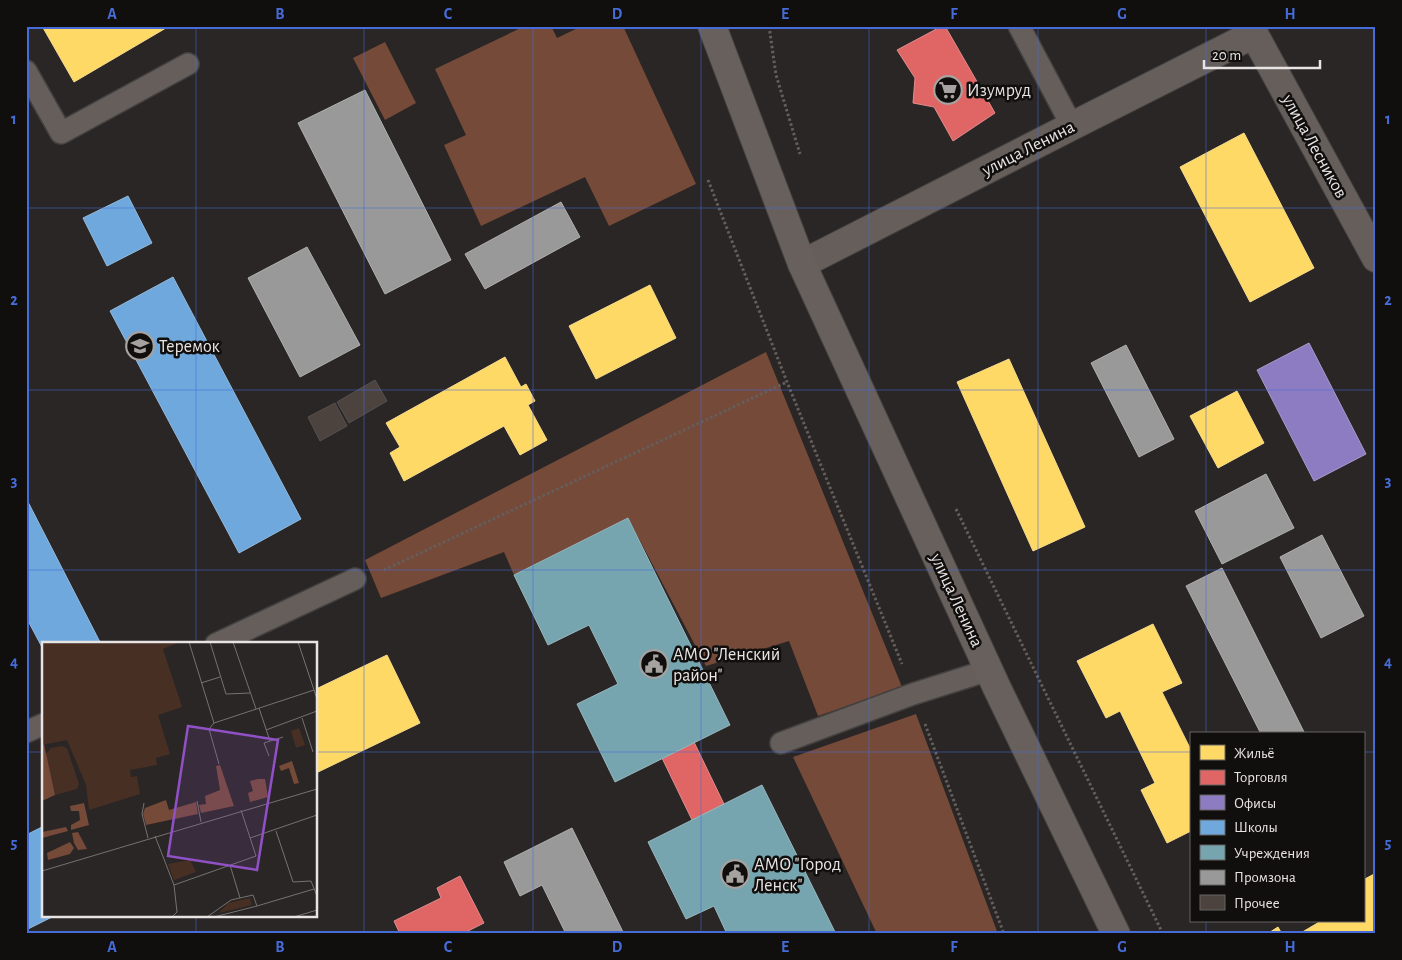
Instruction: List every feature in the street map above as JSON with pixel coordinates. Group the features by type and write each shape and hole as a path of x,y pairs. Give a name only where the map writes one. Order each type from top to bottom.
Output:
{"main road":[{"name":"улица Ленина","path":"712,26 802,264 989,670 1116,934"}],"street":[{"name":"улица Ленина","path":"802,264 1254,34"},
{"name":"улица Лесников","path":"1254,34 1376,258"}],"lane":[{"path":"1019,26 1072,126"},
{"path":"27,75 61,134 188,64"},
{"path":"220,642 355,579"},
{"path":"782,743 913,694 989,670"},
{"path":"26,732 42,725"}],"path":[{"path":"769,26 776,75 801,159"},
{"path":"708,180 913,694 1004,934"},
{"path":"355,579 371,576 787,382"},
{"path":"953,505 1163,934"}],"shaded area":[{"path":"525,26 551,26 557,38 582,26 623,26 696,184 609,226 585,177 481,226 444,145 466,135 435,69"},
{"path":"385,42 416,103 385,120 353,58"},
{"path":"766,352 902,687 818,716 789,641 706,666 628,518 514,575 504,552 381,598 365,560"},
{"path":"916,714 998,934 877,934 793,757"}],"building: Жильё":[{"path":"42,26 165,26 166,28 74,82"},
{"path":"1244,133 1314,268 1250,302 1180,167"},
{"path":"650,285 676,338 596,379 569,326"},
{"path":"505,357 521,387 526,384 535,401 528,405 547,440 520,455 504,426 404,481 390,453 400,447 386,423"},
{"path":"1009,359 1085,527 1033,551 957,382"},
{"path":"1237,391 1264,443 1218,468 1190,416"},
{"path":"1153,624 1182,683 1162,692 1190,748 1190,832 1167,843 1141,790 1155,783 1120,711 1106,718 1077,661"},
{"path":"387,655 420,723 318,772 318,688"},
{"path":"1376,873 1376,934 1299,934 1319,922 1364,922 1364,879"},
{"path":"1278,927 1282,934 1267,934"}],"building: Торговля":[{"name":"Изумруд","path":"945,26 995,113 953,141 934,107 913,103 915,78 897,50"},
{"path":"694,742 724,804 692,820 662,758"},
{"path":"460,876 484,923 462,934 400,934 394,921 441,898 437,888"}],"building: Офисы":[{"path":"1309,343 1366,454 1314,481 1257,370"}],"building: Школы":[{"path":"128,196 152,243 107,266 83,218"},
{"path":"173,277 301,519 239,553 110,311"},
{"path":"26,498 100,642 42,642 42,647 26,617"},
{"path":"42,827 42,918 50,918 26,930 26,835"}],"building: Учреждения":[{"name":"АМО \"Ленский район\"","path":"628,518 730,725 615,782 577,704 618,684 589,625 548,645 514,575"},
{"name":"АМО \"Город Ленск\"","path":"762,785 836,934 727,934 714,906 686,919 648,842"}],"building: Промзона":[{"path":"365,90 451,260 385,294 298,123"},
{"path":"561,202 580,237 485,289 465,254"},
{"path":"307,247 360,345 300,377 248,278"},
{"path":"1126,345 1174,439 1139,457 1091,363"},
{"path":"1266,474 1294,528 1222,564 1195,511"},
{"path":"1322,535 1364,616 1321,638 1280,557"},
{"path":"1222,568 1304,732 1260,732 1186,586"},
{"path":"572,828 624,934 566,934 542,885 520,896 504,862"}],"building: Прочее":[{"path":"375,380 387,401 349,423 337,402"},
{"path":"335,403 347,426 320,441 308,417"}],"place":[{"name":"Изумруд","path":"948,90"},
{"name":"Теремок","path":"140,346"},
{"name":"АМО \"Ленский район\"","path":"654,664"},
{"name":"АМО \"Город Ленск\"","path":"735,874"}]}
